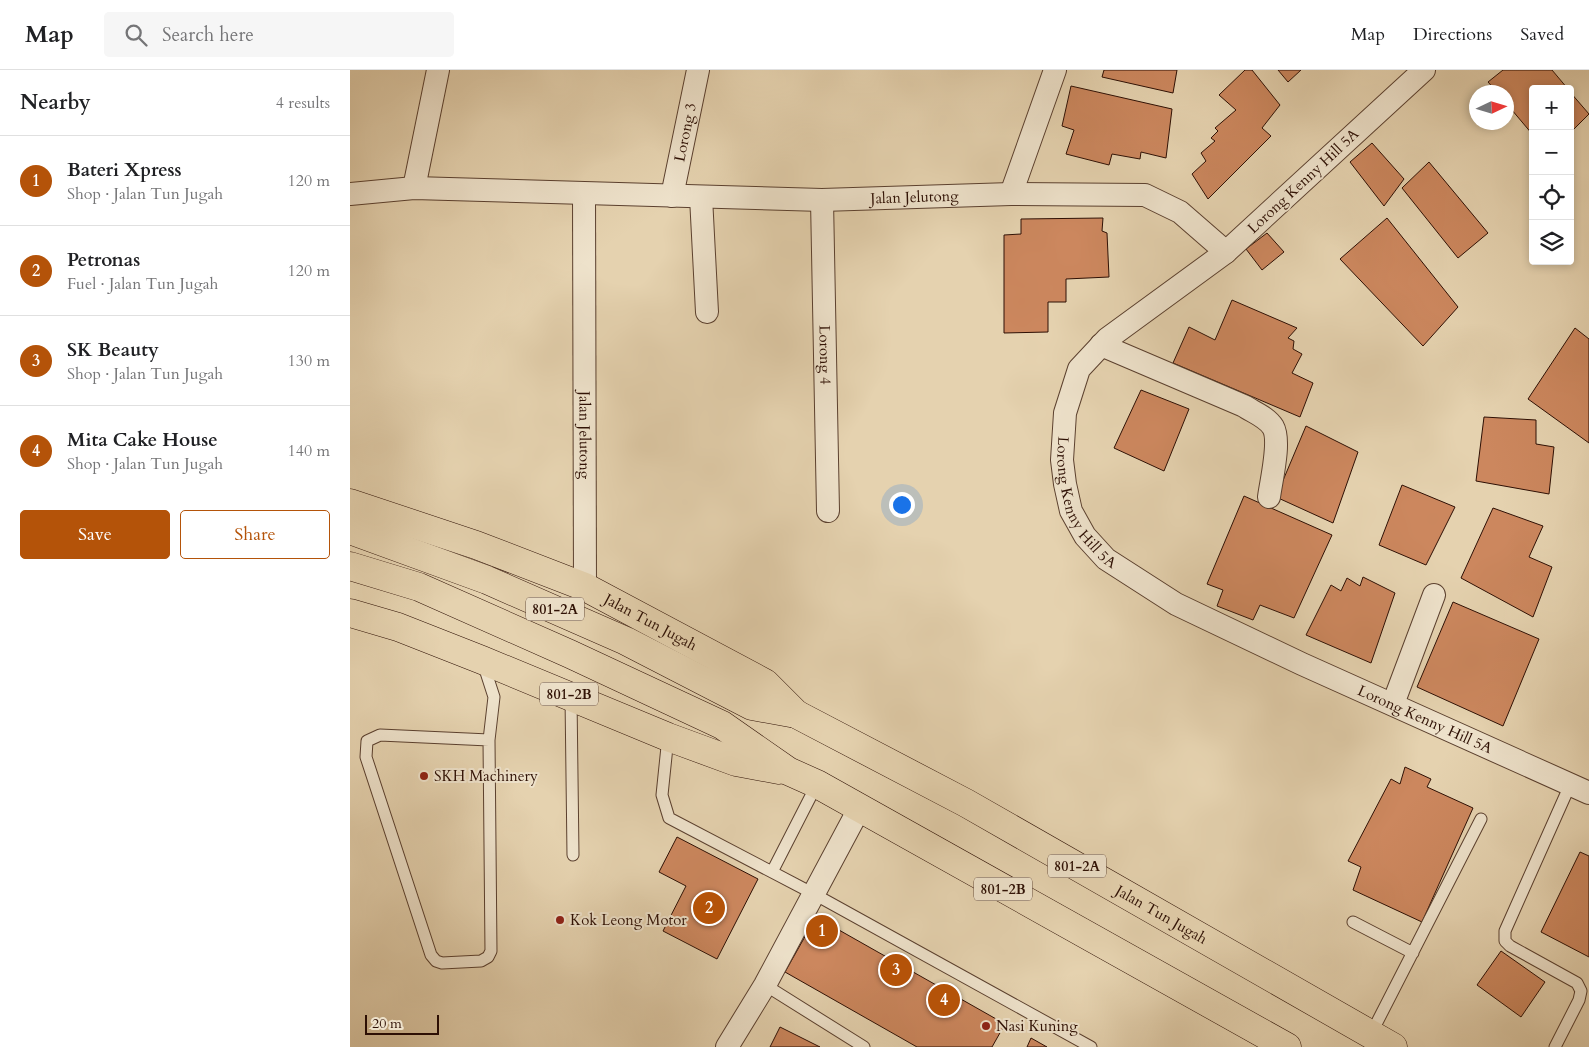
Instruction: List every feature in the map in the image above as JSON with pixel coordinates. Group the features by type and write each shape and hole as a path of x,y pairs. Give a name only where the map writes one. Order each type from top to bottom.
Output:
{"highway":[{"name":"Jalan Tun Jugah","path":"350,502 476,545 585,588 765,683 796,714"},
{"name":"Jalan Tun Jugah","path":"350,530 496,583 626,641 752,706 796,714 966,803 1382,1041"},
{"name":"801-2B","path":"350,566 419,587 570,654 722,725 788,771 818,784 1287,1047"},
{"name":"801-2B","path":"350,613 398,628 482,660 571,695 668,737 736,762 788,771"}],"street":[{"path":"414,188 438,70"},
{"name":"Lorong 3","path":"672,196 698,70"},
{"path":"1011,194 1055,70"},
{"name":"Lorong Kenny Hill 5A","path":"1424,70 1226,252 1101,345 1080,370 1065,413 1062,460 1065,484 1071,511 1085,536 1106,559 1176,604 1302,664 1580,789"},
{"name":"Jalan Jelutong","path":"350,194 414,188 822,200 1011,194 1145,195 1180,212 1226,252"},
{"name":"Jalan Jelutong","path":"584,194 585,588"},
{"path":"701,197 707,312"},
{"name":"Lorong 4","path":"822,200 828,511"},
{"path":"1101,345 1244,406 1264,418 1274,427 1276,448 1269,497"},
{"path":"1393,704 1434,595"},
{"path":"727,1047 764,985 859,808"}],"lane":[{"path":"482,660 494,697 489,740 491,951 488,957 481,961 442,963 436,961 431,955 366,757 367,741 380,734 489,740"},
{"path":"571,695 573,855"},
{"path":"668,737 662,795 669,818 814,894 1091,1047"},
{"path":"772,872 818,784"},
{"path":"1555,1047 1579,1000 1581,991 1577,983 1510,946 1506,941 1505,931 1580,789"},
{"path":"1382,1041 1412,953 1481,819"},
{"path":"1353,922 1412,953"},
{"path":"764,985 864,1047"}],"building":[{"path":"1104,70 1177,70 1173,93 1102,77"},
{"path":"1245,70 1252,70 1280,105 1262,128 1271,136 1208,199 1192,174 1206,161 1201,153 1215,141 1211,138 1218,131 1215,128 1236,110 1219,95"},
{"path":"1278,70 1301,70 1288,82"},
{"path":"1503,70 1552,70 1565,85 1529,85 1529,130 1514,112 1514,85 1491,85 1488,82"},
{"path":"1071,86 1172,109 1166,158 1141,152 1140,159 1112,154 1109,165 1066,154 1074,130 1062,126"},
{"path":"1574,97 1589,114 1574,129"},
{"path":"1372,143 1404,179 1384,206 1350,162"},
{"path":"1429,162 1488,233 1458,258 1402,188"},
{"path":"1103,218 1102,231 1107,233 1109,277 1066,279 1066,302 1048,302 1048,332 1004,333 1004,235 1021,234 1021,219"},
{"path":"1387,218 1458,307 1423,346 1340,259"},
{"path":"1267,233 1284,252 1262,270 1246,249"},
{"path":"1232,300 1297,328 1288,338 1294,341 1293,349 1302,354 1292,373 1313,383 1300,417 1173,363 1189,327 1215,340"},
{"path":"1575,328 1589,339 1589,443 1528,399"},
{"path":"1141,390 1189,409 1164,471 1114,448"},
{"path":"1484,417 1536,420 1536,444 1554,447 1549,494 1476,481"},
{"path":"1306,426 1358,452 1333,523 1276,497"},
{"path":"1402,485 1455,507 1426,565 1379,545"},
{"path":"1244,496 1332,535 1294,618 1260,605 1253,620 1217,606 1223,590 1207,584"},
{"path":"1493,508 1543,526 1529,557 1552,567 1533,617 1461,578"},
{"path":"1363,577 1395,593 1371,663 1306,635 1331,585 1341,591 1347,578 1360,586"},
{"path":"1453,602 1539,639 1503,726 1417,687"},
{"path":"1405,767 1431,779 1427,787 1473,808 1422,922 1353,890 1361,867 1348,861 1391,779 1400,784"},
{"path":"677,837 758,879 717,959 663,931 686,886 659,872"},
{"path":"1580,852 1589,856 1589,957 1541,932"},
{"path":"816,917 1005,1024 992,1047 917,1047 785,972"},
{"path":"1501,951 1545,982 1521,1017 1477,985"},
{"path":"780,1027 820,1047 770,1047"},
{"path":"1031,1038 1047,1047 1027,1047"}],"place":[{"name":"SKH Machinery","path":"424,776"},
{"name":"Petronas","path":"709,908"},
{"name":"Kok Leong Motor","path":"560,920"},
{"name":"Bateri Xpress","path":"822,931"},
{"name":"SK Beauty","path":"896,970"},
{"name":"Mita Cake House","path":"944,1000"},
{"name":"Nasi Kuning","path":"986,1026"}]}
